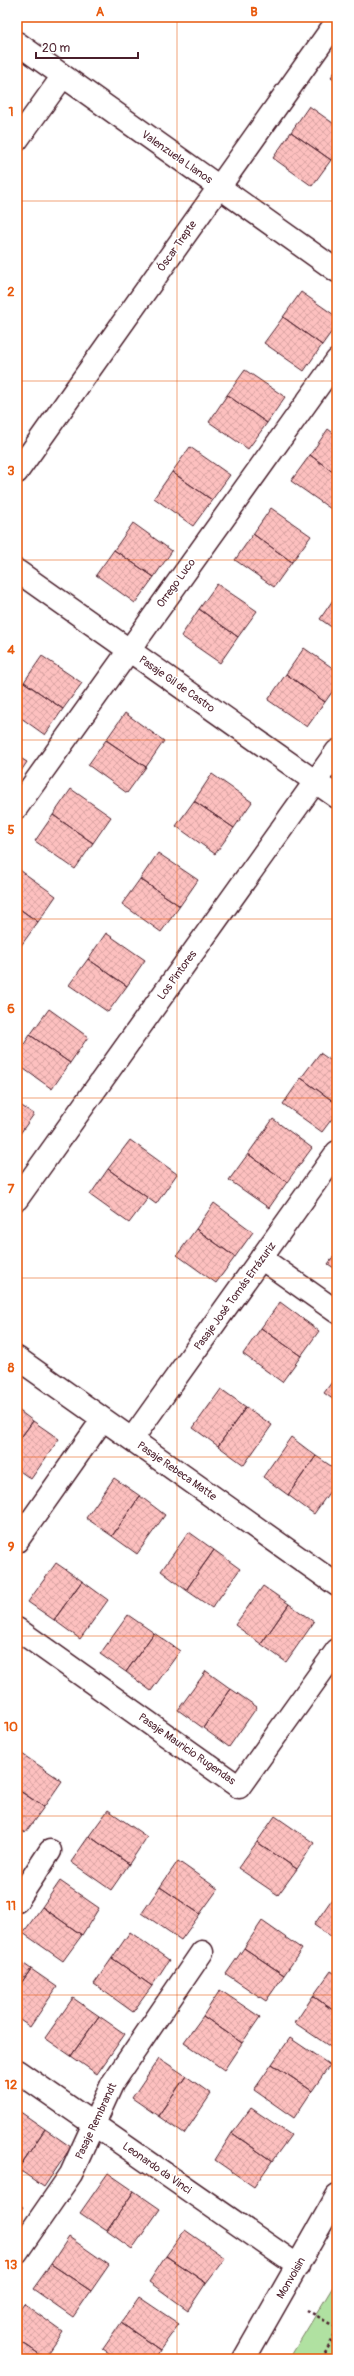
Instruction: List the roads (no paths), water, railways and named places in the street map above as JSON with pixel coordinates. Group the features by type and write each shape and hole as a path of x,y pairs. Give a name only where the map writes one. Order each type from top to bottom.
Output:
{"street":[{"name":"Óscar Trepte","path":"17,472 337,21"},
{"name":"Valenzuela Llanos","path":"17,43 337,271"},
{"path":"17,140 63,76"},
{"name":"Orrego Luco","path":"17,807 128,649 337,360"},
{"name":"Pasaje Gil de Castro","path":"17,571 337,797"},
{"name":"Los Pintores","path":"17,1199 337,751"},
{"name":"Pasaje José Tomás Errázuriz","path":"132,1439 337,1152"},
{"path":"261,1258 337,1312"},
{"name":"Pasaje Rebeca Matte","path":"17,1358 337,1585"},
{"path":"17,1541 103,1419"},
{"name":"Pasaje Mauricio Rugendas","path":"17,1629 239,1787 337,1650"},
{"path":"17,1901 50,1851"},
{"name":"Pasaje Rembrandt","path":"17,2252 71,2174 112,2084 202,1952"},
{"name":"Leonardo da Vinci","path":"17,2071 298,2266"},
{"name":"Monvoisin","path":"244,2359 337,2196"}]}
